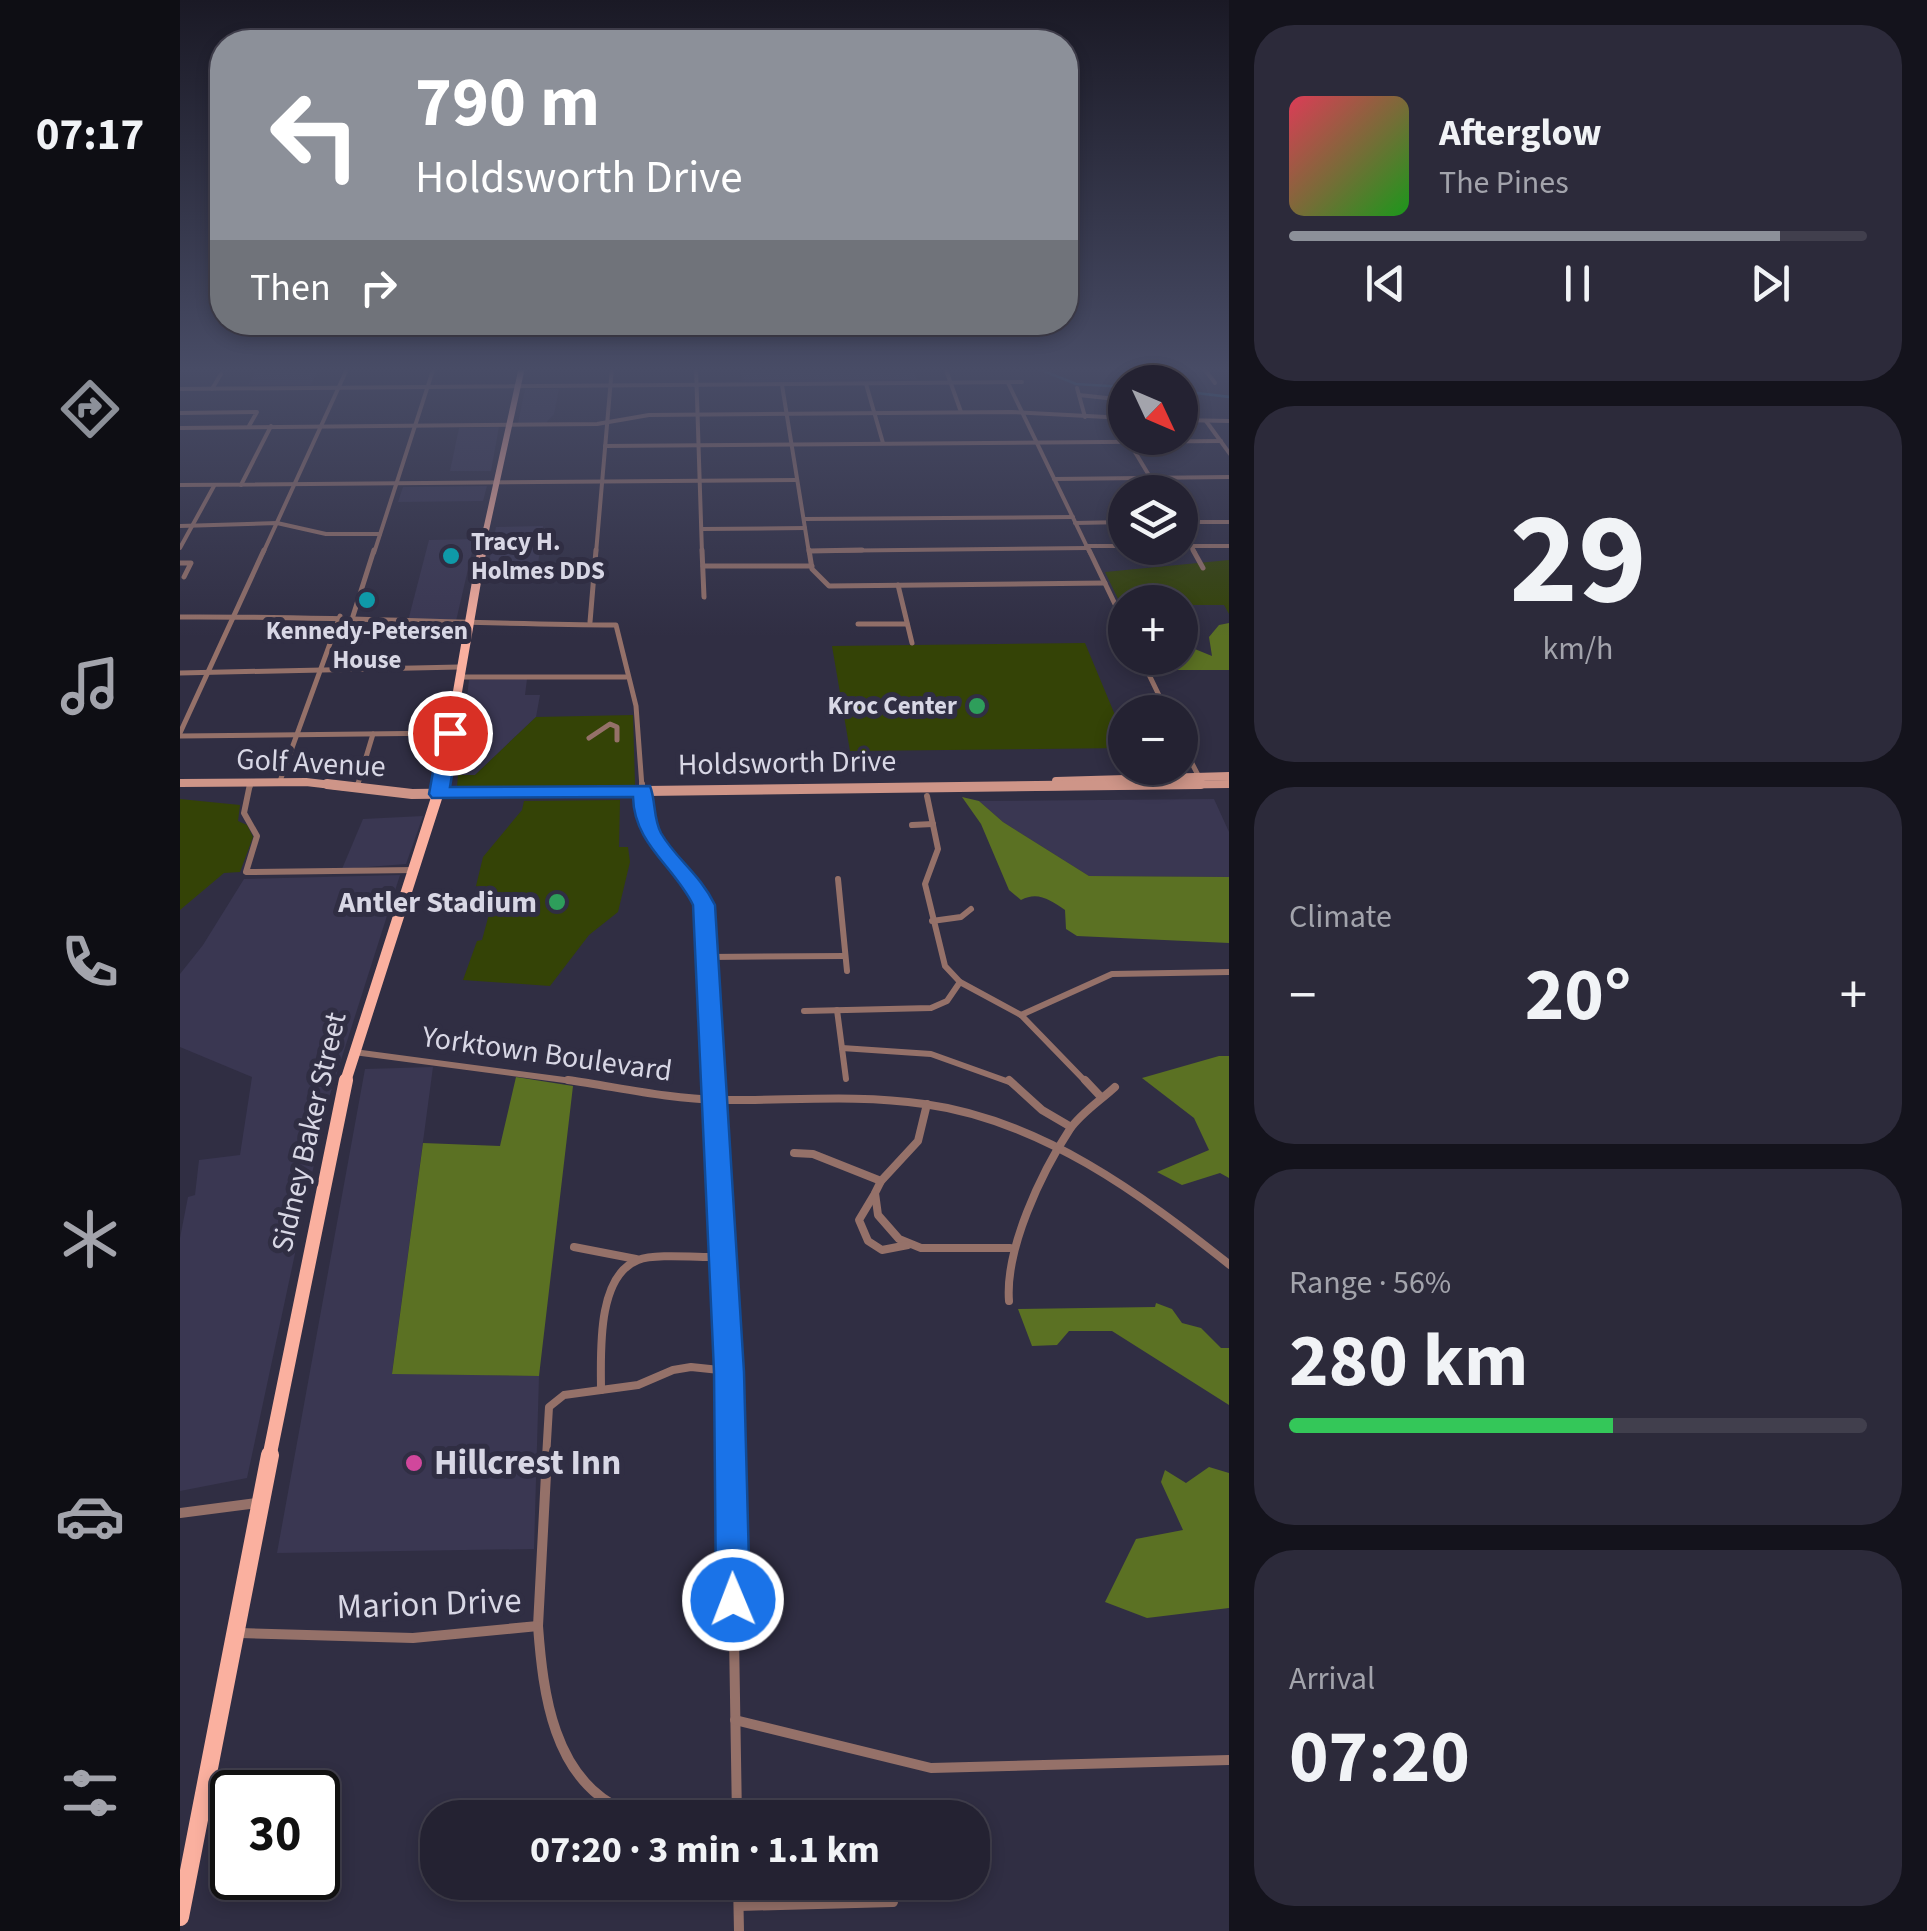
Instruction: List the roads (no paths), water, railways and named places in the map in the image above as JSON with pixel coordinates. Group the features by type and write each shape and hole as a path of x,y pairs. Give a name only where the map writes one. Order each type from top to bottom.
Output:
{"main road":[{"name":"Sidney Baker Street","path":"180,1918 258,1502 352,1052 439,794 466,623 501,457"},
{"name":"Holdsworth Drive","path":"1202,783 1229,776"},
{"name":"Golf Avenue","path":"180,783 280,781 439,794"},
{"name":"Holdsworth Drive","path":"439,794 1229,784"}],"street":[{"path":"240,485 255,457"},
{"path":"307,457 180,735 450,733"},
{"path":"353,616 405,457"},
{"path":"590,622 604,457"},
{"path":"700,457 704,597"},
{"path":"794,457 812,566 829,586 1105,583"},
{"path":"1045,457 1108,589"},
{"path":"1198,477 1229,477"},
{"path":"1054,479 1108,478"},
{"path":"180,485 797,480"},
{"path":"180,548 215,485"},
{"path":"804,519 1108,521"},
{"path":"180,526 276,522 326,534 380,534"},
{"path":"1198,524 1229,522"},
{"path":"702,528 806,528"},
{"path":"810,551 1108,546"},
{"path":"1198,546 1229,546"},
{"path":"1198,559 1203,568"},
{"path":"180,563 191,563 184,577"},
{"path":"703,566 812,566"},
{"path":"898,586 912,643"},
{"path":"280,781 340,616"},
{"path":"180,617 353,616 415,623 616,625 636,706 644,814 654,838 700,894 706,918 729,1372 737,1800"},
{"path":"858,624 907,624"},
{"path":"180,673 626,676"},
{"path":"589,738 610,724 617,726 617,740"},
{"path":"357,788 373,734"},
{"path":"1198,775 1202,783"},
{"path":"251,782 244,813 258,832 246,872 415,870"},
{"path":"928,796 938,849 926,884 946,966 960,982 1021,1015 1101,1097"},
{"path":"912,825 932,824"},
{"path":"838,879 846,970"},
{"path":"932,921 961,917 971,909"},
{"path":"708,957 845,956"},
{"path":"1021,1015 1112,974 1229,972"},
{"path":"804,1011 932,1008 947,1001 960,982"},
{"path":"837,1010 846,1079"},
{"path":"842,1048 931,1054 1006,1078 1042,1110 1072,1127"},
{"name":"Yorktown Boulevard","path":"352,1052 716,1100 848,1097 927,1104 989,1120 1060,1149 1144,1196 1229,1265"},
{"path":"1009,1302 1006,1274 1010,1248 1072,1127 1114,1087"},
{"path":"927,1104 918,1141 881,1181 859,1220 861,1232 882,1250 909,1245 932,1250 1010,1248"},
{"path":"794,1153 813,1154 881,1181"},
{"path":"876,1193 878,1215 886,1227 909,1245"},
{"path":"574,1247 638,1260 724,1256"},
{"path":"601,1390 604,1323 612,1286 626,1266 638,1260"},
{"path":"538,1626 550,1407 564,1396 638,1385 691,1367 729,1372"},
{"path":"180,1513 258,1502"},
{"name":"Marion Drive","path":"234,1633 413,1638 538,1626 540,1657 554,1721 575,1771 606,1800"},
{"path":"735,1720 931,1768 1229,1760"},
{"path":"738,1900 739,1931"},
{"path":"738,1906 893,1902"}],"place":[{"name":"Tracy H. Holmes DDS","path":"451,556"},
{"name":"Kennedy-Petersen House","path":"367,600"},
{"name":"Kroc Center","path":"977,706"},
{"name":"Antler Stadium","path":"557,902"},
{"name":"Hillcrest Inn","path":"414,1463"}]}
